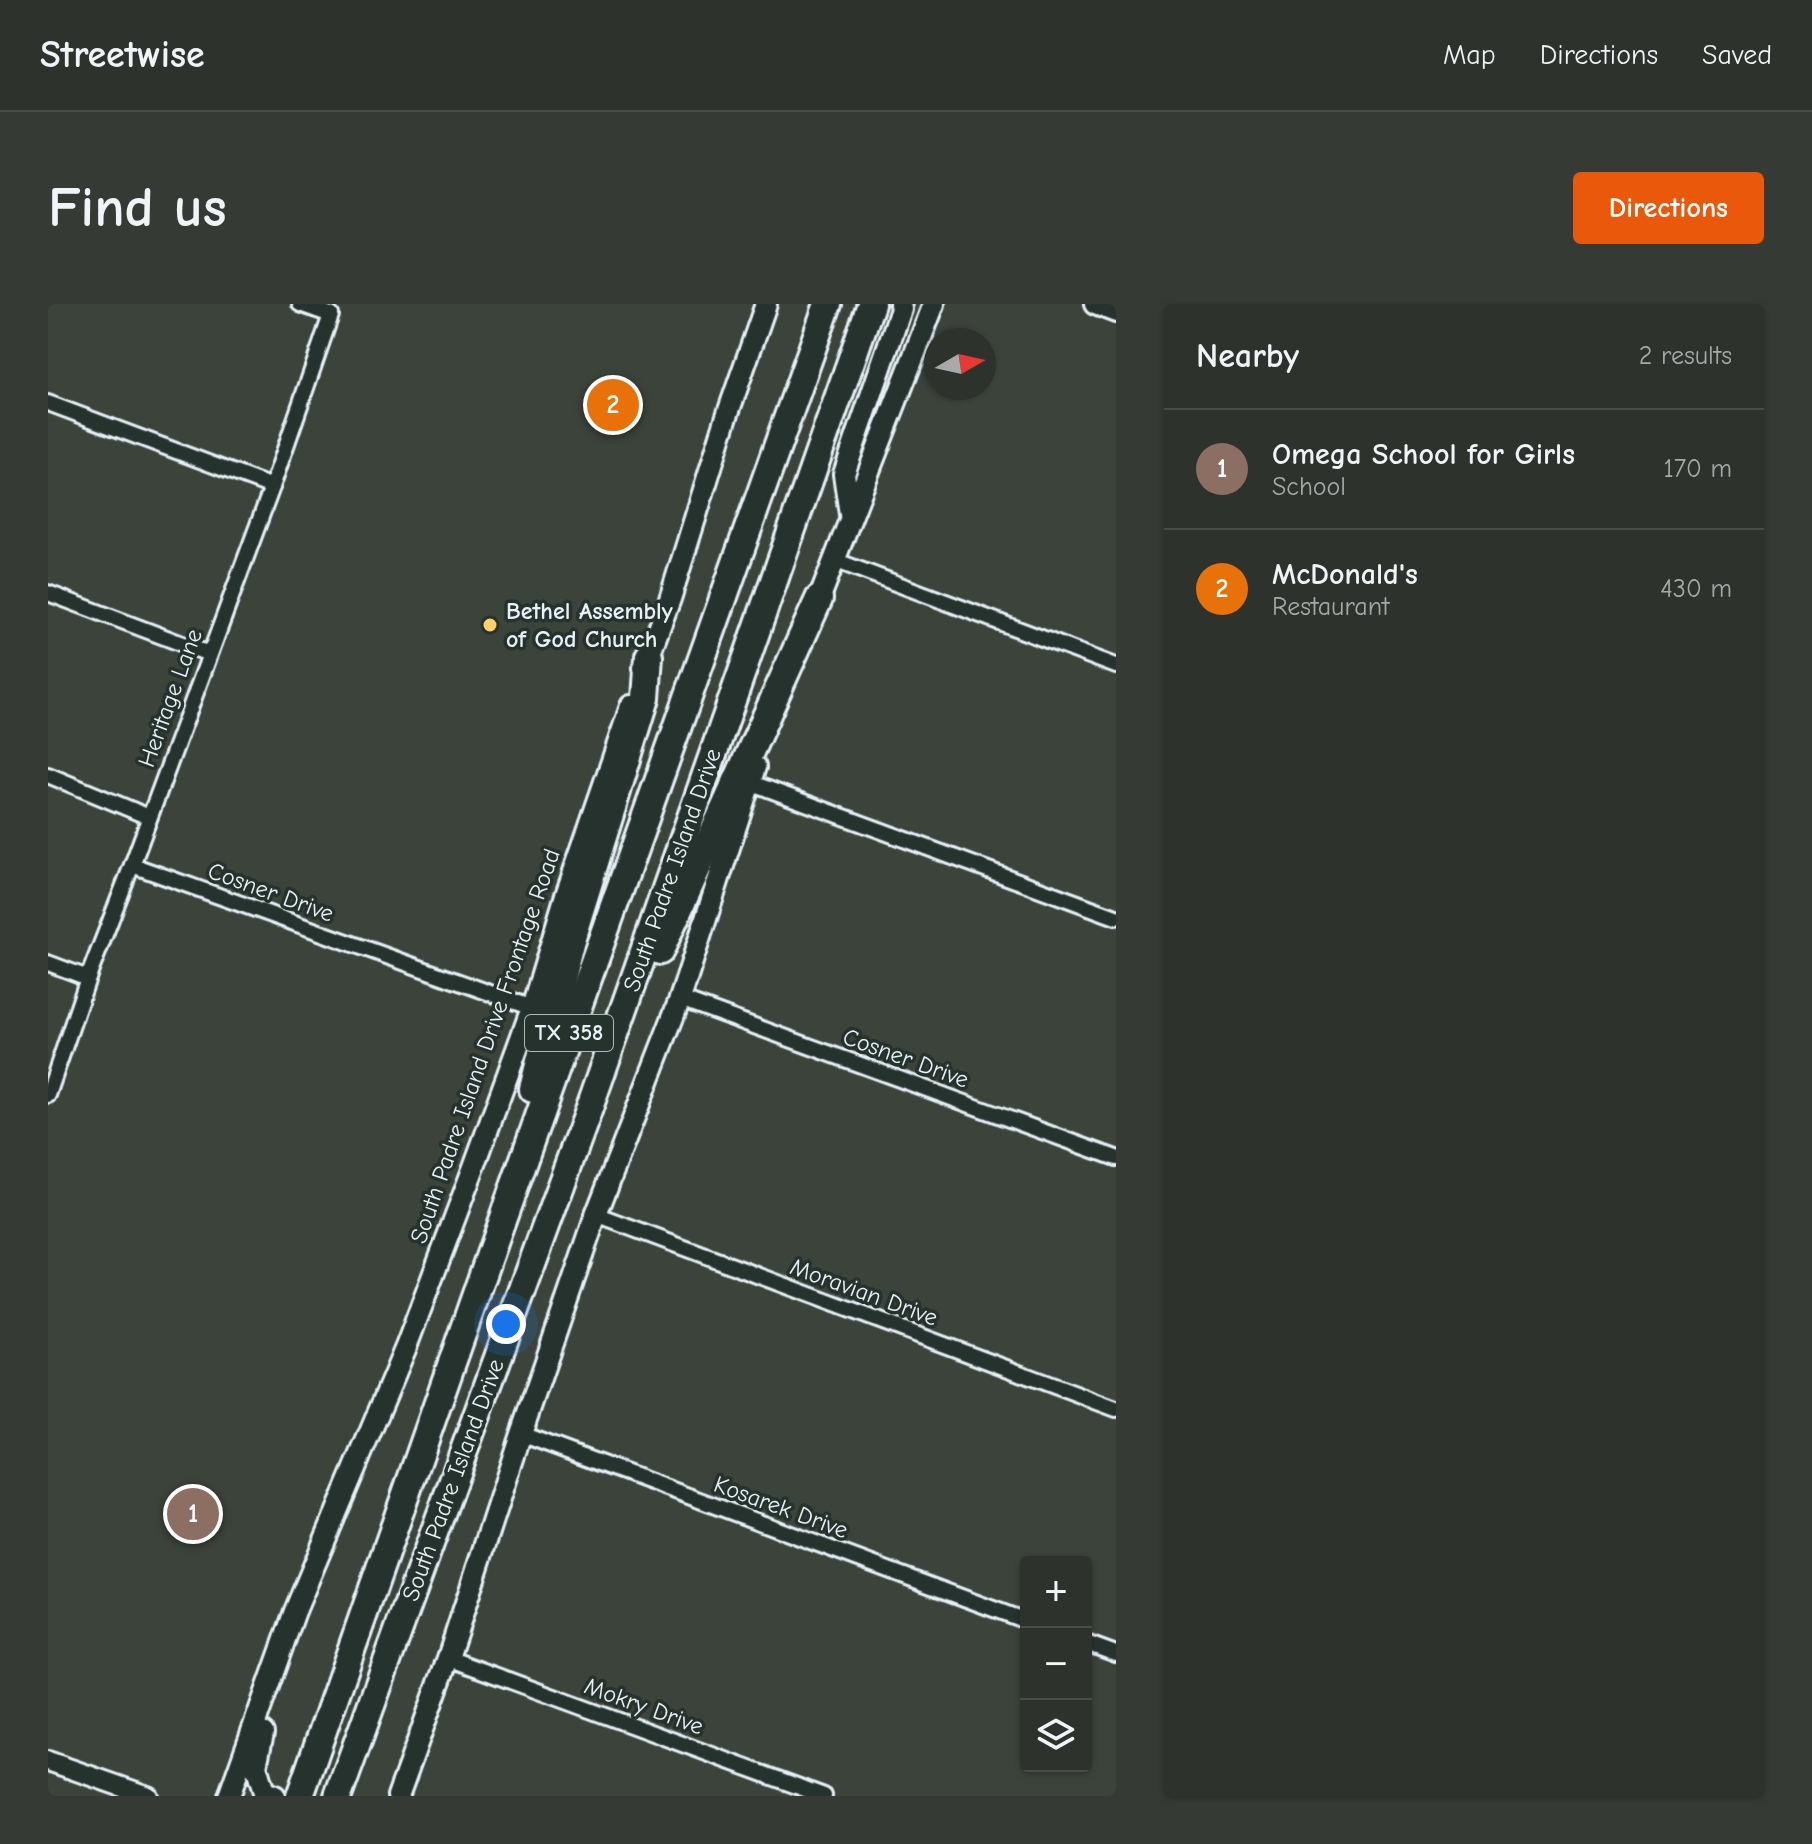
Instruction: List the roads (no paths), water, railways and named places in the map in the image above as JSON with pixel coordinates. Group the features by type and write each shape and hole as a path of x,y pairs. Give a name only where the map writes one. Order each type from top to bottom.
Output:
{"highway":[{"name":"South Padre Island Drive","path":"300,1796 828,304"},
{"name":"South Padre Island Drive","path":"342,1787 588,1111 868,312"},
{"path":"588,1111 819,599"},
{"path":"494,1243 570,943 646,698 649,656"}],"main road":[{"name":"South Padre Island Drive Frontage Road","path":"229,1796 295,1611 406,1347 532,1008 582,845 670,599 726,419 766,304"},
{"path":"850,518 844,474 901,309 900,304"},
{"path":"398,1796 448,1658 596,1215 680,999 749,782 934,304"},
{"path":"1095,304 1116,312"},
{"path":"275,1796 264,1792 256,1766 279,1659"}],"street":[{"name":"Heritage Lane","path":"48,1095 88,978 272,487 331,315 300,304"},
{"path":"48,403 272,487"},
{"path":"834,560 1116,666"},
{"path":"48,593 209,654"},
{"path":"48,775 149,817"},
{"path":"749,782 1116,917"},
{"name":"Cosner Drive","path":"132,865 532,1008"},
{"path":"48,963 88,978"},
{"name":"Cosner Drive","path":"680,999 1116,1158"},
{"name":"Moravian Drive","path":"596,1215 1116,1409"},
{"name":"Kosarek Drive","path":"521,1434 1020,1619"},
{"path":"1092,1645 1116,1654"},
{"name":"Mokry Drive","path":"448,1658 824,1796"},
{"path":"48,1761 148,1796"}],"place":[{"name":"McDonald's","path":"613,405"},
{"name":"Bethel Assembly of God Church","path":"490,625"},
{"name":"Omega School for Girls","path":"193,1514"}]}
